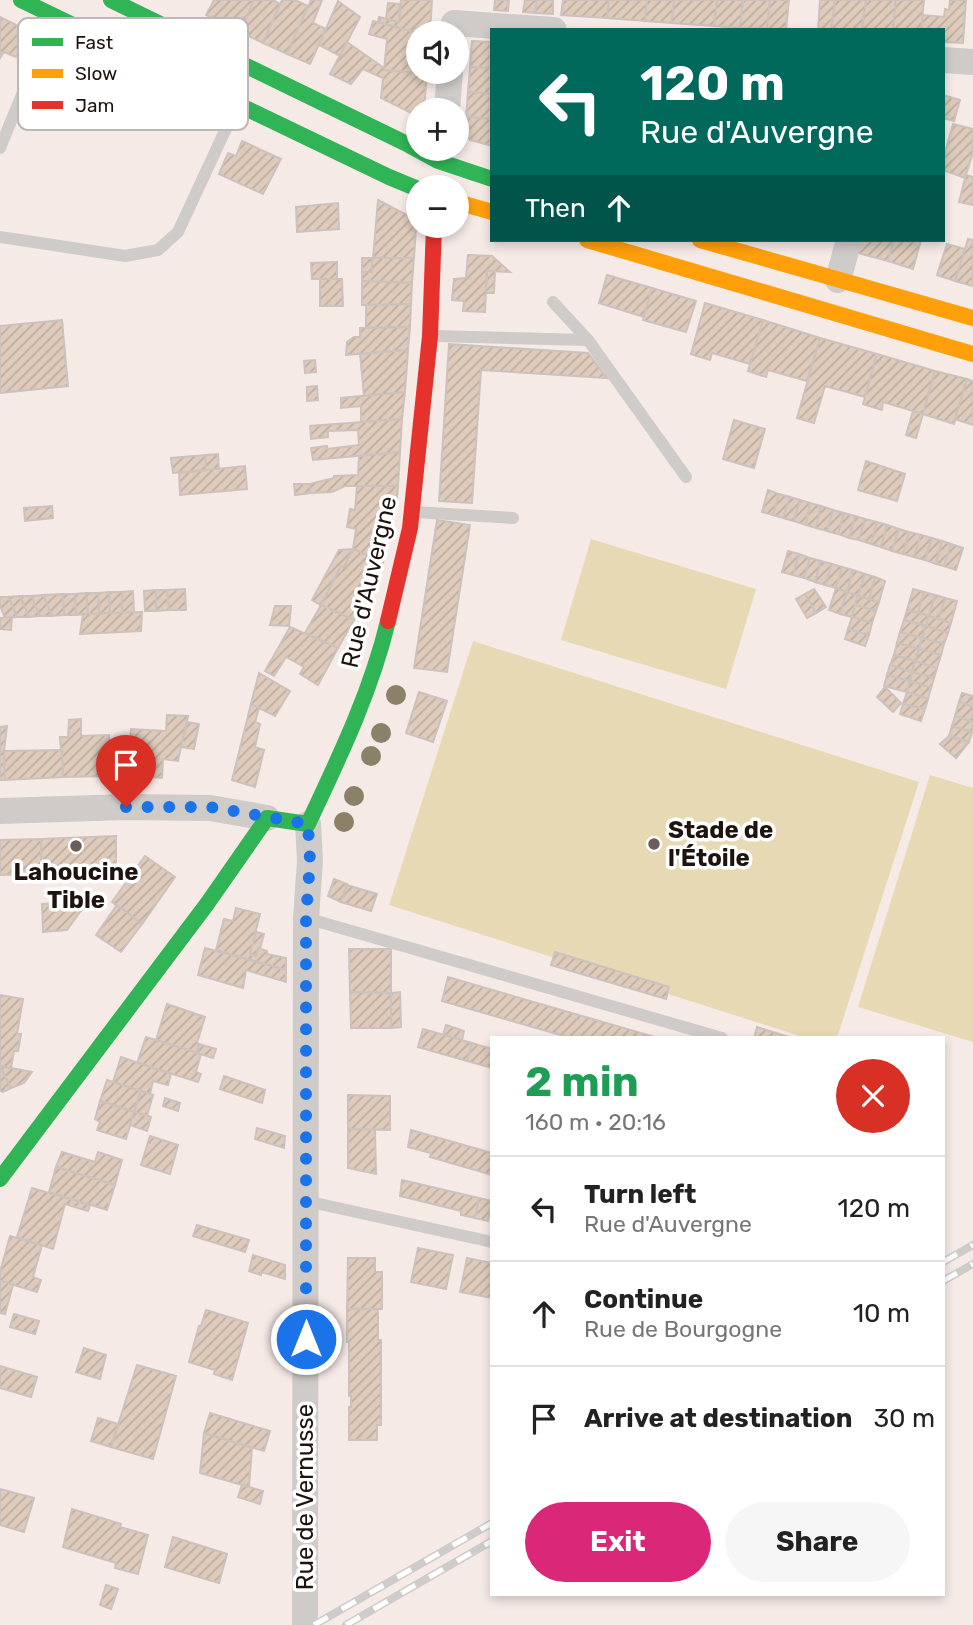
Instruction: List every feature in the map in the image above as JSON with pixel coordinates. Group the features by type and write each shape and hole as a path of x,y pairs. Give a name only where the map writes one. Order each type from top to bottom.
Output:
{"main road":[{"path":"21,0 58,18"},
{"path":"111,0 148,18"},
{"path":"248,67 406,144"},
{"path":"248,109 406,183"},
{"path":"439,161 490,178"},
{"path":"469,205 490,211"},
{"name":"Rue d'Auvergne","path":"308,824 341,754 380,654 410,528 430,336 434,238"},
{"path":"594,242 973,354"},
{"path":"707,242 973,318"},
{"path":"0,1179 207,904 267,818 308,824"}],"street":[{"path":"454,19 536,28"},
{"path":"945,60 973,62"},
{"path":"838,280 848,242"},
{"path":"0,811 210,807 267,818"},
{"name":"Rue de Vernusse","path":"305,1620 306,918 310,861 308,824"}],"lane":[{"path":"0,148 18,108"},
{"path":"0,237 125,256 158,250 178,232 225,130"},
{"path":"553,302 588,340 686,477"},
{"path":"430,336 588,340"},
{"path":"411,512 513,518"},
{"path":"306,918 715,1036"},
{"path":"306,1201 490,1242"}],"shaded area":[{"path":"591,539 756,589 726,689 561,640"},
{"name":"Stade de l'Étoile","path":"473,641 919,782 838,1036 800,1036 389,905"},
{"path":"930,775 973,788 973,1042 858,1007"}],"building":[{"path":"214,0 254,0 246,18 212,18 206,15"},
{"path":"254,0 273,0 280,4 263,43 248,36 246,18"},
{"path":"282,0 295,0 308,6 287,54 263,43"},
{"path":"311,0 322,0 313,23 326,29 310,64 287,54"},
{"path":"401,0 432,0 431,21 406,21 406,30 378,22 379,17 399,22"},
{"path":"495,0 509,0 508,11 494,10"},
{"path":"525,0 537,0 535,13 523,12"},
{"path":"537,0 553,0 553,14 535,13"},
{"path":"563,0 609,0 607,18 561,15"},
{"path":"609,0 647,0 645,21 607,18"},
{"path":"647,0 674,0 672,23 645,21"},
{"path":"674,0 717,0 714,26 672,23"},
{"path":"717,0 743,0 740,28 714,26"},
{"path":"743,0 770,0 767,28 740,28"},
{"path":"770,0 789,0 786,28 767,28"},
{"path":"820,0 835,0 831,28 818,28"},
{"path":"835,0 866,0 862,28 831,28"},
{"path":"866,0 896,0 893,28 862,28"},
{"path":"896,0 924,0 921,28 893,28"},
{"path":"950,0 966,0 963,43 945,42 945,28 921,28 923,15 944,17 945,9 949,10"},
{"path":"338,1 360,17 340,56 319,45"},
{"path":"388,3 400,4 399,22 386,19"},
{"path":"0,17 18,26 18,53 16,57 4,52 0,58"},
{"path":"373,21 406,30 406,72 384,70 387,39 369,34"},
{"path":"472,41 490,42 490,68 470,67"},
{"path":"347,42 384,70 406,72 406,84 426,84 425,98 406,98 406,110 381,98 383,78 363,69 351,84 330,74"},
{"path":"470,67 490,68 490,94 468,92"},
{"path":"468,92 490,94 490,119 469,117"},
{"path":"945,96 960,100 954,121 945,119"},
{"path":"469,117 490,119 490,145 470,140"},
{"path":"953,124 973,129 973,152 965,178 945,171 945,153"},
{"path":"242,141 281,159 263,194 219,174 228,153 236,156"},
{"path":"966,175 973,177 973,205 959,202"},
{"path":"378,200 406,214 406,238 415,238 414,258 373,258"},
{"path":"338,203 339,229 297,232 296,207"},
{"path":"968,239 973,240 973,286 955,281"},
{"path":"861,242 893,242 888,261 858,253"},
{"path":"893,242 920,242 913,269 888,261"},
{"path":"947,244 965,249 955,281 937,275"},
{"path":"468,255 492,256 510,272 487,271 485,312 463,311 464,301 452,300 454,279 466,278"},
{"path":"362,258 372,258 372,272 362,272"},
{"path":"372,258 414,258 412,283 362,281 362,272 372,272"},
{"path":"337,262 337,279 312,279 311,263"},
{"path":"487,271 495,271 494,293 486,293"},
{"path":"607,275 652,288 644,317 599,303"},
{"path":"320,279 342,279 343,306 320,306"},
{"path":"362,281 412,283 411,304 362,305"},
{"path":"652,288 696,301 686,332 643,320"},
{"path":"705,303 763,320 750,364 712,353 710,360 691,354"},
{"path":"411,304 410,327 366,328 366,305"},
{"path":"62,320 68,386 0,393 0,326"},
{"path":"763,320 820,338 807,381 768,370 766,377 748,371"},
{"path":"410,327 408,350 346,355 347,342 354,337 360,337 360,328"},
{"path":"820,338 877,354 865,397 825,386 814,423 797,418"},
{"path":"449,344 588,353 607,378 481,370 472,503 439,501"},
{"path":"408,350 405,392 364,396 360,354"},
{"path":"877,354 935,371 923,414 883,402 882,410 863,404"},
{"path":"315,360 316,372 305,373 304,361"},
{"path":"935,371 967,379 954,424 923,414"},
{"path":"967,379 973,381 973,425 955,419"},
{"path":"317,386 318,400 307,401 307,387"},
{"path":"405,392 402,419 361,422 361,406 341,408 341,398"},
{"path":"913,411 923,414 916,438 906,435"},
{"path":"402,419 400,452 313,460 311,448 359,445 358,430 328,431 328,437 311,439 310,426"},
{"path":"734,420 765,429 754,468 723,459"},
{"path":"400,452 398,486 345,486 332,492 310,493 310,484 334,476 358,475 359,456"},
{"path":"218,454 219,469 206,470 205,455"},
{"path":"205,455 206,470 173,473 171,458"},
{"path":"866,461 905,474 897,501 858,490"},
{"path":"245,466 247,489 180,495 179,473"},
{"path":"294,484 310,484 310,493 295,495"},
{"path":"357,486 398,486 396,509 381,507 376,534 389,538 383,562 353,549 356,529 347,527 350,509 355,510"},
{"path":"768,490 779,494 773,515 762,512"},
{"path":"779,494 790,497 783,518 773,515"},
{"path":"790,497 800,500 794,521 783,518"},
{"path":"800,500 810,503 806,525 794,521"},
{"path":"810,503 821,506 816,528 806,525"},
{"path":"52,506 53,518 25,521 24,508"},
{"path":"821,506 833,510 827,531 816,528"},
{"path":"833,510 844,513 838,534 827,531"},
{"path":"844,513 855,516 849,538 838,534"},
{"path":"855,516 865,519 859,540 849,538"},
{"path":"865,519 877,522 871,544 859,540"},
{"path":"437,520 470,525 447,672 414,668"},
{"path":"877,522 887,525 881,547 871,544"},
{"path":"887,525 899,529 892,551 881,547"},
{"path":"899,529 909,532 903,554 892,551"},
{"path":"909,532 921,535 914,557 903,554"},
{"path":"921,535 932,538 925,560 914,557"},
{"path":"932,538 942,541 936,564 925,560"},
{"path":"942,541 951,544 944,566 936,564"},
{"path":"951,544 963,548 956,570 944,566"},
{"path":"353,549 321,605 312,600 339,550"},
{"path":"353,549 383,562 354,620 321,605"},
{"path":"788,551 799,554 793,575 782,572"},
{"path":"799,554 810,558 804,578 793,575"},
{"path":"810,558 821,561 815,582 804,578"},
{"path":"821,561 832,564 825,585 815,582"},
{"path":"832,564 842,567 836,588 825,585"},
{"path":"842,567 853,570 847,592 836,588"},
{"path":"853,570 865,574 858,596 847,592"},
{"path":"865,574 875,577 869,599 858,596"},
{"path":"875,577 885,581 879,602 869,599"},
{"path":"836,588 847,592 840,614 829,610"},
{"path":"185,589 186,610 169,610 167,590"},
{"path":"814,589 826,607 816,613 805,594"},
{"path":"913,589 924,592 918,613 907,610"},
{"path":"156,590 156,611 145,611 144,591"},
{"path":"156,590 167,590 169,610 156,611"},
{"path":"133,591 134,612 122,613 122,592"},
{"path":"109,592 110,613 99,614 98,593"},
{"path":"109,592 122,592 122,613 110,613"},
{"path":"847,592 858,596 852,617 840,614"},
{"path":"924,592 935,595 929,616 918,613"},
{"path":"86,593 98,593 99,614 88,614"},
{"path":"86,593 88,614 76,615 75,594"},
{"path":"63,594 64,615 52,616 43,595"},
{"path":"63,594 75,594 76,615 64,615"},
{"path":"805,594 816,613 807,618 796,599"},
{"path":"43,595 52,616 40,616 31,596"},
{"path":"935,595 945,598 939,619 929,616"},
{"path":"20,596 31,596 40,616 29,617"},
{"path":"20,596 29,617 17,617 8,597"},
{"path":"858,596 879,602 876,611 855,605"},
{"path":"0,597 8,597 17,617 5,618"},
{"path":"945,598 957,601 951,623 939,619"},
{"path":"321,605 354,620 338,648 305,633"},
{"path":"855,605 876,611 872,623 852,617"},
{"path":"275,606 291,606 289,626 270,625"},
{"path":"907,610 929,616 926,626 904,620"},
{"path":"142,612 141,631 80,634 83,614"},
{"path":"929,616 951,623 948,633 926,626"},
{"path":"12,617 11,630 0,629 0,618"},
{"path":"852,617 872,623 869,635 848,629"},
{"path":"904,620 926,626 922,638 900,632"},
{"path":"926,626 948,633 944,644 922,638"},
{"path":"290,627 338,648 318,685 300,674 304,667 286,657 274,676 265,671"},
{"path":"848,629 869,635 865,646 845,639"},
{"path":"900,632 922,638 919,649 897,643"},
{"path":"922,638 944,644 941,655 919,649"},
{"path":"897,643 919,649 915,661 894,655"},
{"path":"919,649 941,655 937,668 915,661"},
{"path":"894,655 915,661 912,672 890,665"},
{"path":"915,661 937,668 934,678 912,672"},
{"path":"890,665 912,672 910,681 887,675"},
{"path":"912,672 934,678 931,688 910,681"},
{"path":"259,673 290,691 275,716 251,704"},
{"path":"887,675 910,681 907,692 884,686"},
{"path":"910,681 931,688 928,699 907,692"},
{"path":"885,687 901,703 893,712 877,697"},
{"path":"419,692 447,701 433,742 406,733"},
{"path":"907,692 928,699 925,709 903,704"},
{"path":"962,693 973,696 973,707 959,702"},
{"path":"959,702 973,707 973,722 955,716"},
{"path":"251,704 259,708 255,722 260,724 255,747 264,750 255,787 232,780"},
{"path":"903,704 925,709 921,721 900,714"},
{"path":"167,715 188,716 178,761 163,759 162,778 127,775 131,729 166,731"},
{"path":"955,716 973,722 972,732 952,726"},
{"path":"81,719 81,736 109,735 111,776 63,777 60,737 68,737 69,720"},
{"path":"187,722 199,724 194,749 181,747"},
{"path":"7,726 5,780 0,780 0,727"},
{"path":"952,726 972,732 969,742 949,736"},
{"path":"949,736 969,742 956,758 940,744"},
{"path":"62,750 63,777 5,780 4,751"},
{"path":"116,836 116,862 111,869 42,871 41,839"},
{"path":"41,839 41,874 0,875 0,840"},
{"path":"145,856 175,877 142,924 112,902"},
{"path":"334,879 347,884 341,902 328,896"},
{"path":"347,885 377,894 371,911 341,902"},
{"path":"88,901 67,930 43,932 42,904"},
{"path":"117,905 142,924 121,952 96,935"},
{"path":"236,908 260,914 250,954 256,956 258,948 267,951 267,954 286,958 286,970 216,950 224,919 233,921"},
{"path":"256,932 264,934 256,956 250,954"},
{"path":"205,948 286,970 286,982 246,970 243,988 198,975"},
{"path":"349,949 391,949 391,993 350,992"},
{"path":"555,952 669,987 666,999 551,965"},
{"path":"448,977 651,1036 564,1036 442,1001"},
{"path":"350,992 391,993 391,1028 351,1028"},
{"path":"400,992 401,1027 391,1028 391,993"},
{"path":"0,995 23,999 17,1034 21,1034 11,1068 0,1066"},
{"path":"167,1004 205,1017 197,1043 197,1053 156,1040"},
{"path":"446,1025 464,1031 462,1040 443,1035"},
{"path":"757,1027 786,1036 755,1036"},
{"path":"423,1029 472,1043 467,1061 418,1047"},
{"path":"146,1037 201,1054 196,1072 201,1074 198,1082 137,1063"},
{"path":"472,1043 490,1048 490,1067 467,1061"},
{"path":"199,1044 216,1049 213,1058 197,1053"},
{"path":"121,1057 171,1074 168,1085 153,1081 150,1094 113,1082"},
{"path":"0,1066 11,1088 3,1092 0,1091"},
{"path":"0,1066 32,1072 24,1083 11,1088"},
{"path":"224,1076 265,1090 262,1103 220,1089"},
{"path":"107,1080 141,1091 134,1112 100,1101"},
{"path":"141,1091 153,1095 147,1116 134,1112"},
{"path":"348,1095 390,1096 390,1130 348,1129"},
{"path":"165,1098 180,1103 178,1111 163,1106"},
{"path":"100,1101 134,1112 126,1139 97,1130 100,1122 95,1119"},
{"path":"134,1112 151,1117 147,1131 130,1125"},
{"path":"257,1128 285,1136 284,1148 255,1139"},
{"path":"348,1129 375,1130 376,1174 348,1168"},
{"path":"411,1130 490,1152 490,1174 430,1157 431,1153 408,1147"},
{"path":"150,1136 178,1145 170,1174 141,1165"},
{"path":"62,1152 95,1162 98,1152 122,1160 115,1185 56,1167"},
{"path":"56,1167 115,1185 107,1210 49,1192"},
{"path":"402,1180 479,1198 475,1218 461,1215 461,1211 400,1196"},
{"path":"32,1188 90,1205 88,1211 65,1204 53,1249 17,1237"},
{"path":"479,1198 490,1201 488,1221 475,1218"},
{"path":"197,1225 249,1240 245,1252 193,1236"},
{"path":"10,1236 42,1245 33,1277 41,1280 37,1292 0,1281"},
{"path":"418,1248 453,1255 446,1289 411,1282"},
{"path":"253,1255 285,1265 285,1279 249,1271"},
{"path":"348,1258 375,1258 375,1272 382,1272 382,1309 347,1309"},
{"path":"467,1258 490,1263 490,1298 460,1292"},
{"path":"0,1281 13,1285 5,1314 0,1313"},
{"path":"347,1309 378,1309 378,1340 381,1340 381,1425 377,1425 377,1440 349,1440 351,1396"},
{"path":"206,1310 248,1323 232,1380 214,1374 215,1370 189,1362"},
{"path":"14,1314 39,1321 35,1334 10,1327"},
{"path":"84,1348 106,1355 100,1379 76,1372"},
{"path":"137,1365 176,1376 153,1459 111,1447"},
{"path":"0,1366 37,1377 31,1397 0,1388"},
{"path":"210,1413 270,1431 264,1451 204,1433"},
{"path":"98,1418 118,1424 111,1447 91,1441"},
{"path":"204,1433 252,1448 249,1487 200,1473"},
{"path":"242,1485 263,1491 260,1504 238,1497"},
{"path":"0,1489 34,1498 24,1532 0,1525"},
{"path":"72,1509 148,1535 138,1574 115,1568 116,1563 63,1547"},
{"path":"173,1537 227,1554 219,1583 165,1567"},
{"path":"106,1585 118,1589 111,1609 100,1605"}],"railway":[{"path":"945,1261 973,1245"},
{"path":"945,1280 973,1264"},
{"path":"314,1625 490,1524"},
{"path":"346,1625 490,1542"}],"traffic: fast":[{"path":"21,0 58,18"},
{"path":"111,0 148,18"},
{"path":"248,67 438,161 490,178"},
{"path":"248,109 406,184"},
{"path":"0,1179 207,904 267,818 308,824 363,699 388,621"}],"traffic: slow":[{"path":"469,205 490,211"},
{"path":"594,242 973,354"},
{"path":"707,242 973,318"}],"traffic: jam":[{"path":"388,621 410,528 430,336 434,238"}],"place":[{"name":"Stade de l'Étoile","path":"654,844"},
{"name":"Lahoucine Tible","path":"76,846"}],"route":[{"path":"126,807 210,807 308,824 310,861 306,918 306,1339"}]}
